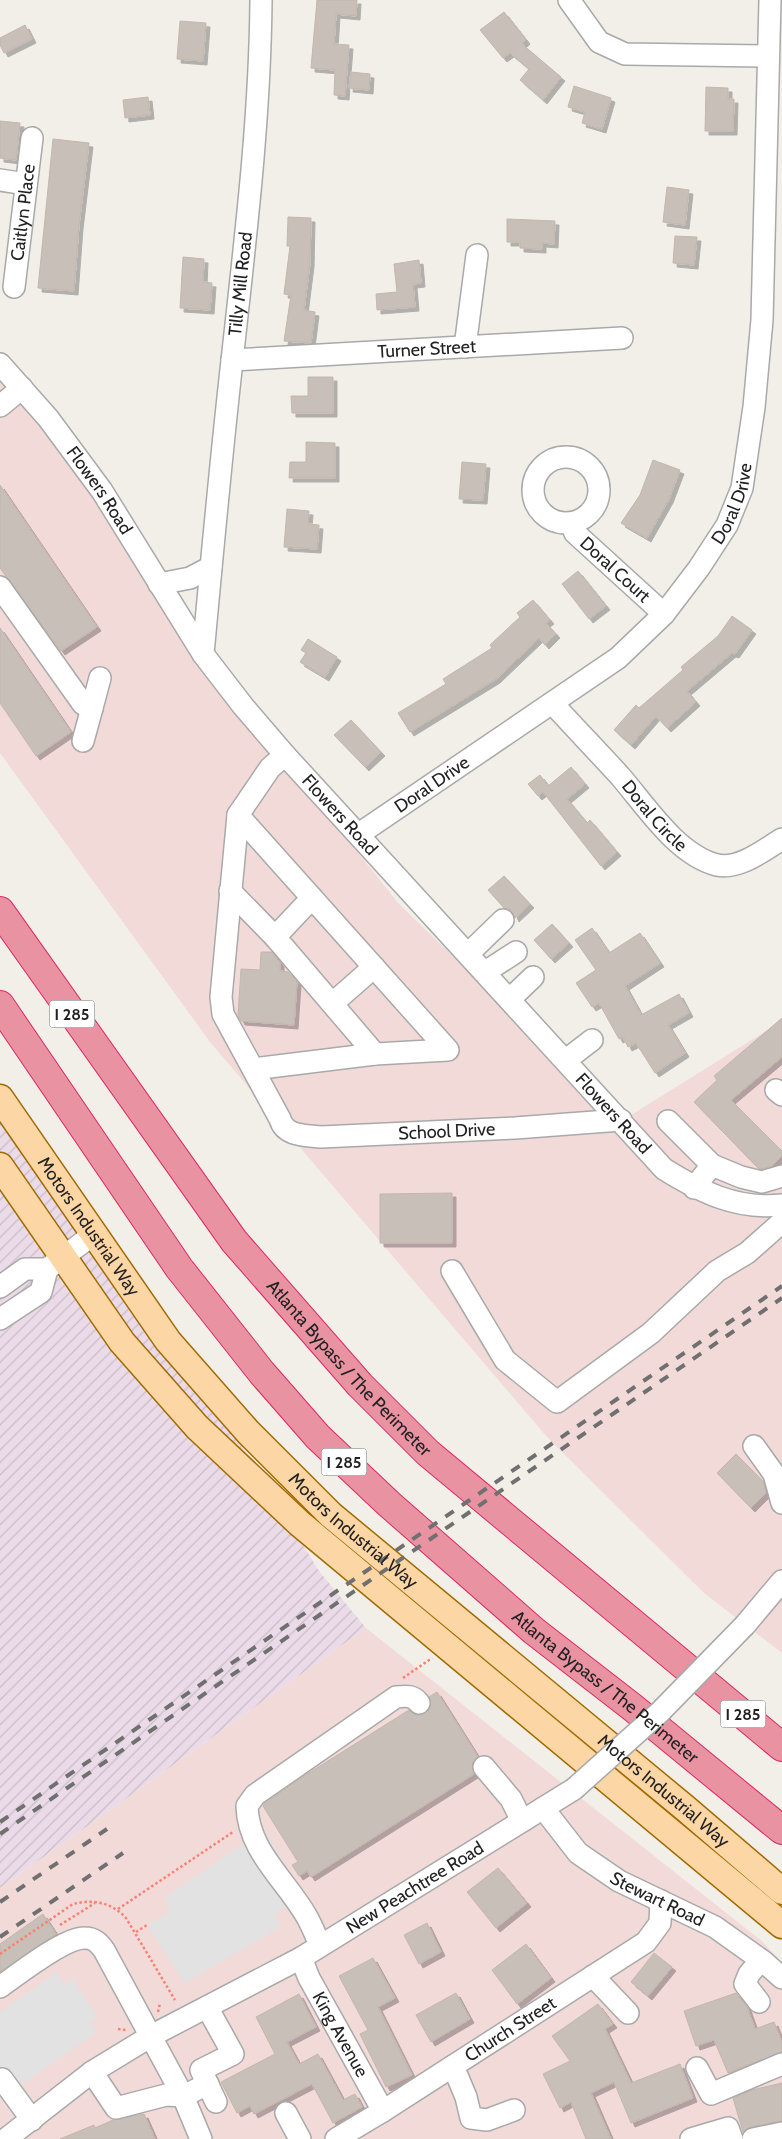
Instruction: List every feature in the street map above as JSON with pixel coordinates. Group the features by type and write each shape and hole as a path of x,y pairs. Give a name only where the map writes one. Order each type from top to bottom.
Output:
{"highway":[{"name":"Atlanta Bypass / The Perimeter","path":"0,911 234,1241 360,1385 428,1453 782,1747"},
{"name":"Atlanta Bypass / The Perimeter","path":"0,1005 179,1268 262,1373 318,1437 389,1504 534,1631 632,1706 782,1830"},
{"path":"704,1682 782,1726"}],"main road":[{"name":"Motors Industrial Way","path":"0,1098 174,1348 248,1432 331,1515 685,1808 782,1891"},
{"name":"Motors Industrial Way","path":"0,1166 55,1263 197,1427 293,1517 782,1925"}],"street":[{"name":"Tilly Mill Road","path":"202,654 245,246 261,52 261,0"},
{"path":"569,0 599,42 625,54 768,56"},
{"name":"Doral Drive","path":"359,834 553,704 618,658 664,614 699,568 727,525 742,488 754,407 762,320 770,0"},
{"name":"Caitlyn Place","path":"14,287 32,138"},
{"path":"0,180 26,184"},
{"path":"465,347 477,255"},
{"name":"Turner Street","path":"232,360 622,338"},
{"name":"Flowers Road","path":"0,364 48,418 102,491 202,654 243,706 278,761 359,834 664,1169 694,1188 741,1205 782,1205"},
{"path":"0,406 22,388"},
{"name":"Doral Court","path":"571,523 575,533 664,614"},
{"path":"159,584 190,578 211,567"},
{"path":"0,587 83,704 92,708"},
{"path":"83,741 100,678"},
{"name":"Doral Circle","path":"553,704 670,835 694,856 718,865 746,861 782,839"},
{"path":"238,815 448,1050 375,1054 253,1070 223,1014 221,990 238,815 278,761"},
{"path":"230,891 275,937 375,1054"},
{"path":"275,937 312,898"},
{"path":"468,954 503,920"},
{"path":"485,972 516,952"},
{"path":"333,1003 374,967"},
{"path":"510,998 533,977"},
{"path":"566,1060 592,1040"},
{"name":"School Drive","path":"253,1070 282,1126 291,1133 321,1137 515,1128 621,1120"},
{"path":"668,1121 712,1164 741,1177 762,1182 782,1176"},
{"path":"694,1188 712,1164"},
{"path":"452,1271 505,1360 557,1402 651,1333 717,1271 747,1254 782,1222"},
{"path":"0,1287 25,1269 55,1263 94,1234"},
{"path":"0,1319 41,1292 55,1263"},
{"path":"754,1446 774,1474 782,1503"},
{"name":"New Peachtree Road","path":"20,2132 92,2072 151,2036 301,1958 574,1789 660,1712 745,1625 782,1581"},
{"path":"320,1945 307,1917 264,1857 247,1823 246,1806 256,1795 396,1697 408,1696 416,1698 419,1703"},
{"path":"484,1768 511,1799 522,1821"},
{"name":"Stewart Road","path":"543,1808 578,1854 619,1881 715,1927 761,1960 782,1978"},
{"name":"Church Street","path":"336,2139 383,2111 646,1942 660,1924 661,1901"},
{"path":"0,1987 69,1942 82,1938 93,1940 104,1950 151,2036 183,2096 201,2139"},
{"name":"King Avenue","path":"301,1958 309,1978 383,2111"},
{"path":"759,2002 745,1984 749,1974 761,1960"},
{"path":"593,1976 628,2013"},
{"path":"92,2072 116,2108 166,2095 183,2096 212,2093 201,2070 234,2054 208,2007"},
{"path":"697,2068 711,2094 782,2064"},
{"path":"453,2066 466,2097 471,2118 486,2120 514,2110"},
{"path":"2,2079 20,2132"},
{"path":"286,2113 300,2139"},
{"path":"691,2139 728,2128 732,2139"},
{"path":"753,2139 782,2133"}],"path":[{"path":"391,1700 392,1690 396,1683 436,1656"},
{"path":"118,1909 247,1823"},
{"path":"136,1932 147,1926"}],"shaded area":[{"path":"0,372 109,487 214,673 399,904 623,1120 782,1021 782,1653 704,1593 547,1437 210,1042 0,753"},
{"path":"0,1083 33,1129 232,1431 319,1571 366,1628 0,1888"},
{"path":"366,1628 763,1942 782,1963 782,2139 0,2139 0,1888"},
{"path":"264,1830 304,1896 276,1914 281,1927 185,1983 147,1925 165,1915 169,1908 165,1897"},
{"path":"57,1972 64,1984 73,1979 97,2016 90,2022 97,2032 0,2100 0,2012"}],"building":[{"path":"317,0 357,0 356,16 336,14 334,44 349,45 345,96 334,95 335,70 311,68"},
{"path":"504,12 526,40 522,44 561,77 543,100 520,80 529,69 510,53 503,58 480,30"},
{"path":"180,21 206,23 203,61 177,59"},
{"path":"25,25 32,39 4,53 0,45 0,38"},
{"path":"351,72 370,74 369,90 349,88"},
{"path":"574,86 611,98 602,129 582,123 585,112 568,107"},
{"path":"706,87 728,88 728,99 734,99 733,131 705,131"},
{"path":"148,97 150,115 125,118 123,100"},
{"path":"0,121 20,123 16,160 0,158"},
{"path":"53,139 89,143 79,225 74,291 38,288"},
{"path":"667,187 689,190 685,225 663,222"},
{"path":"288,217 311,218 310,263 304,310 315,312 311,343 284,341 291,295 284,294 290,246 287,246"},
{"path":"507,219 555,221 554,244 542,243 542,249 520,248 520,242 507,242"},
{"path":"675,236 697,237 694,265 673,263"},
{"path":"183,257 204,259 203,282 212,283 210,310 180,308"},
{"path":"419,260 421,283 413,284 415,307 377,310 376,294 397,292 394,264"},
{"path":"308,377 333,377 333,413 292,413 291,396 308,396"},
{"path":"306,442 335,443 335,478 289,478 290,462 306,462"},
{"path":"653,460 680,470 669,499 647,538 621,523 640,495"},
{"path":"462,462 486,464 483,500 459,499"},
{"path":"0,485 97,627 61,651 0,568"},
{"path":"287,509 309,511 308,524 319,525 317,549 284,547"},
{"path":"578,571 606,606 589,619 562,584"},
{"path":"533,600 550,620 546,623 556,634 545,645 539,638 496,679 410,732 398,713 446,684 443,679 492,648 490,645 520,617 517,613"},
{"path":"732,616 752,630 735,654 732,653 687,691 696,702 667,728 656,716 631,745 614,730 636,705 639,708 683,670 681,667 718,636"},
{"path":"0,628 71,732 36,756 0,703"},
{"path":"308,639 337,657 325,677 300,662 306,653 301,650"},
{"path":"351,720 381,752 365,767 334,735"},
{"path":"571,767 585,784 567,799 587,823 590,820 617,852 601,866 543,792 538,796 528,784 540,775 548,786"},
{"path":"504,876 530,904 515,918 512,911 504,908 488,890"},
{"path":"552,924 569,943 551,959 534,940"},
{"path":"592,928 609,953 640,933 660,963 625,986 641,1015 679,994 689,1013 668,1025 685,1053 655,1073 636,1043 628,1047 623,1037 619,1039 599,1003 592,1007 576,983 596,970 575,940"},
{"path":"261,952 272,952 280,963 280,971 288,972 297,982 294,1025 241,1021 238,1015 241,969 260,970"},
{"path":"782,1018 782,1057 731,1100 782,1151 782,1156 772,1166 762,1169 758,1168 694,1102 717,1080 714,1076"},
{"path":"452,1193 452,1243 380,1243 380,1194"},
{"path":"736,1454 763,1481 766,1493 751,1508 717,1473"},
{"path":"437,1692 478,1757 472,1763 474,1774 311,1877 307,1871 299,1876 292,1865 298,1862 263,1806 264,1804 304,1776 409,1710 416,1715 427,1713 431,1706 429,1697"},
{"path":"498,1868 527,1903 496,1928 467,1892"},
{"path":"43,1914 56,1934 0,1972 0,1944"},
{"path":"427,1923 441,1952 419,1964 404,1935"},
{"path":"526,1944 551,1978 517,2004 492,1970"},
{"path":"654,1953 672,1967 648,1996 631,1982"},
{"path":"373,1958 395,1998 378,2007 412,2075 386,2087 360,2034 368,2030 339,1976"},
{"path":"456,1993 470,2019 431,2042 416,2015"},
{"path":"736,1993 747,2007 755,2029 774,2022 782,2042 782,2052 728,2073 714,2040 696,2046 684,2011"},
{"path":"299,1994 316,2027 287,2042 299,2064 318,2054 343,2100 355,2094 362,2107 333,2123 312,2084 254,2114 250,2106 237,2113 221,2082 275,2054 256,2017"},
{"path":"598,2004 613,2024 605,2029 631,2083 680,2064 693,2098 631,2123 614,2082 591,2093 611,2139 586,2139 571,2102 560,2108 543,2074 570,2061 552,2036"},
{"path":"782,2083 782,2121 750,2127 743,2132 733,2098 752,2090"},
{"path":"144,2114 155,2139 60,2139 94,2125 95,2128 113,2120"}],"railway":[{"path":"0,1822 782,1286"},
{"path":"0,1834 782,1298"},
{"path":"0,1902 107,1829"},
{"path":"0,1937 123,1853"}]}
